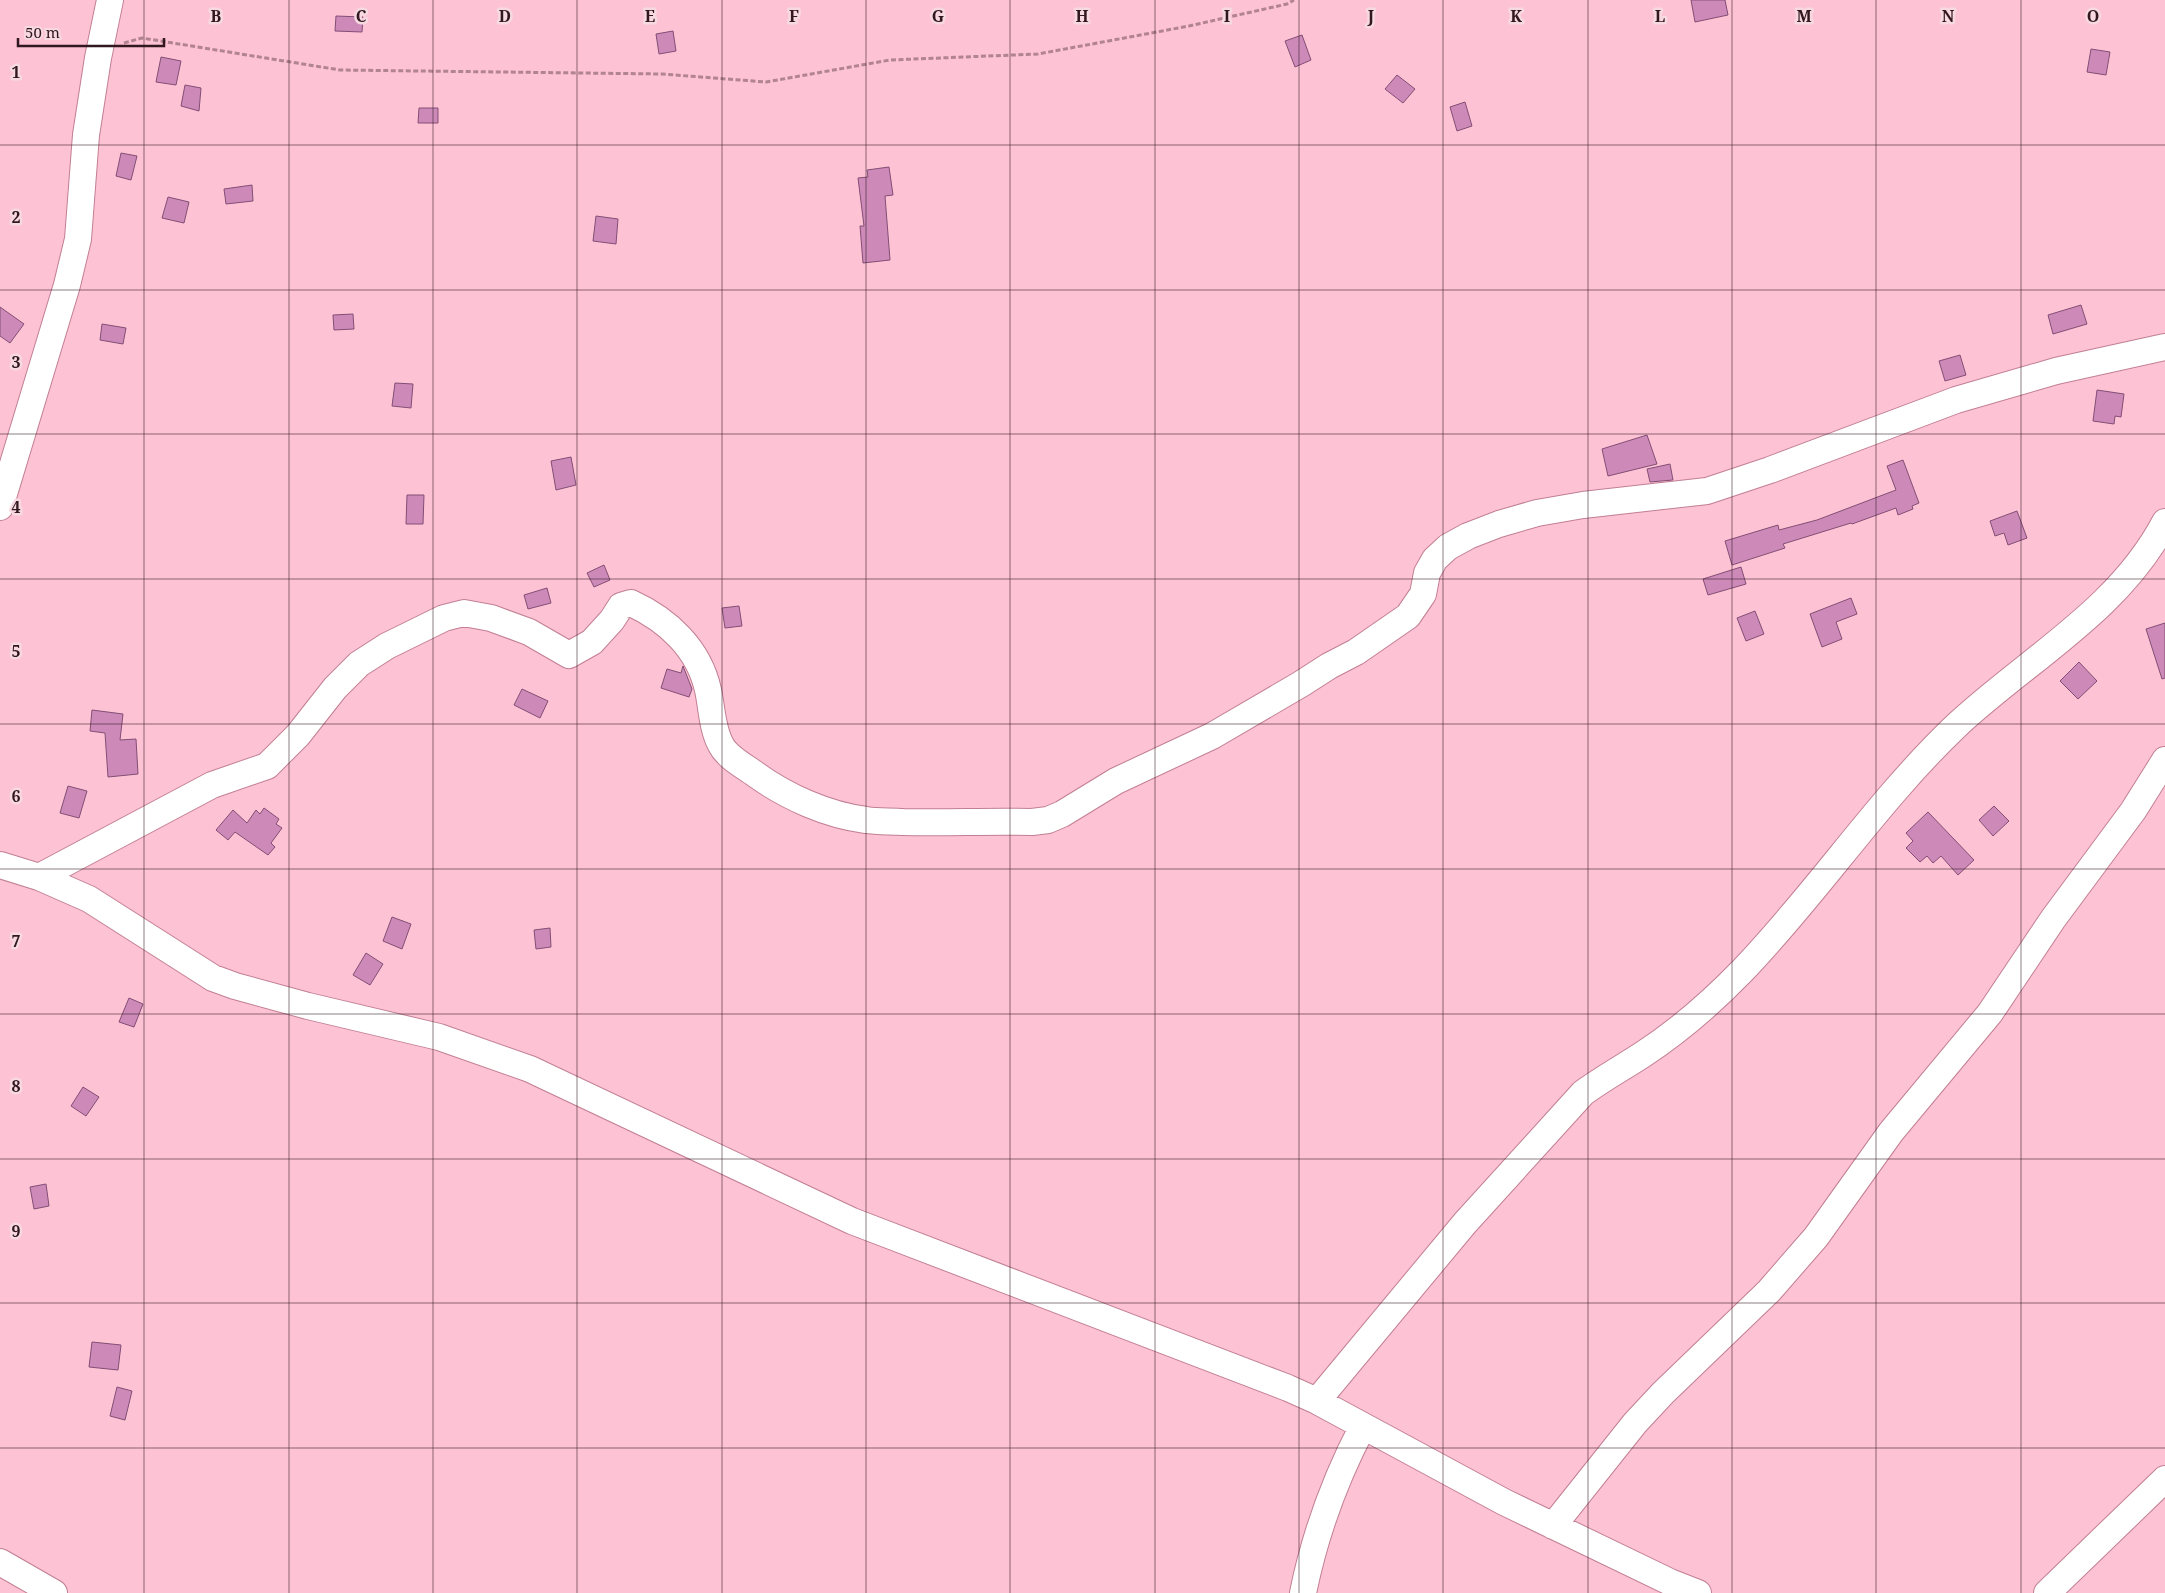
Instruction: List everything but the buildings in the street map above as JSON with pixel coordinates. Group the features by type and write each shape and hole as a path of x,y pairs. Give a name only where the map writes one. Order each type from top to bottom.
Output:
{"street":[{"path":"0,507 67,285 78,239 86,135 98,58 110,0"},
{"path":"39,877 212,785 267,766 298,735 350,671 367,658 417,629 444,618 464,613 474,614 529,632 570,655 596,638 612,620 621,606 627,602 655,615 690,648 708,688 715,728 722,748 761,778 792,798 838,814 866,820 925,822 1032,822 1048,820 1062,814 1116,781 1212,736 1380,636 1408,616 1419,602 1423,594 1427,573 1435,559 1448,547 1468,536 1499,524 1537,513 1583,505 1707,491 1779,467 1965,397 2056,371 2165,347"},
{"path":"1317,1402 1465,1223 1583,1093 1605,1077 1642,1055 1701,1011 1743,970 1801,905 1921,762 1958,725 2108,598 2130,574 2163,530"},
{"path":"1553,1526 1635,1423 1663,1393 1769,1290 1816,1237 1891,1132 1990,1013 2053,919 2133,811 2165,760"},
{"path":"0,865 39,877 89,899 213,978 308,1006 438,1037 522,1066 615,1108 715,1158 852,1221 1250,1373 1317,1402 1504,1502 1670,1582 1698,1593"},
{"path":"1302,1593 1309,1564 1332,1492 1363,1426"},
{"path":"2047,1593 2165,1479"},
{"path":"0,1562 54,1593"}],"path":[{"path":"98,58 117,45 142,38 340,70 662,74 766,82 890,60 1038,54 1188,26 1287,4 1294,0"}]}
